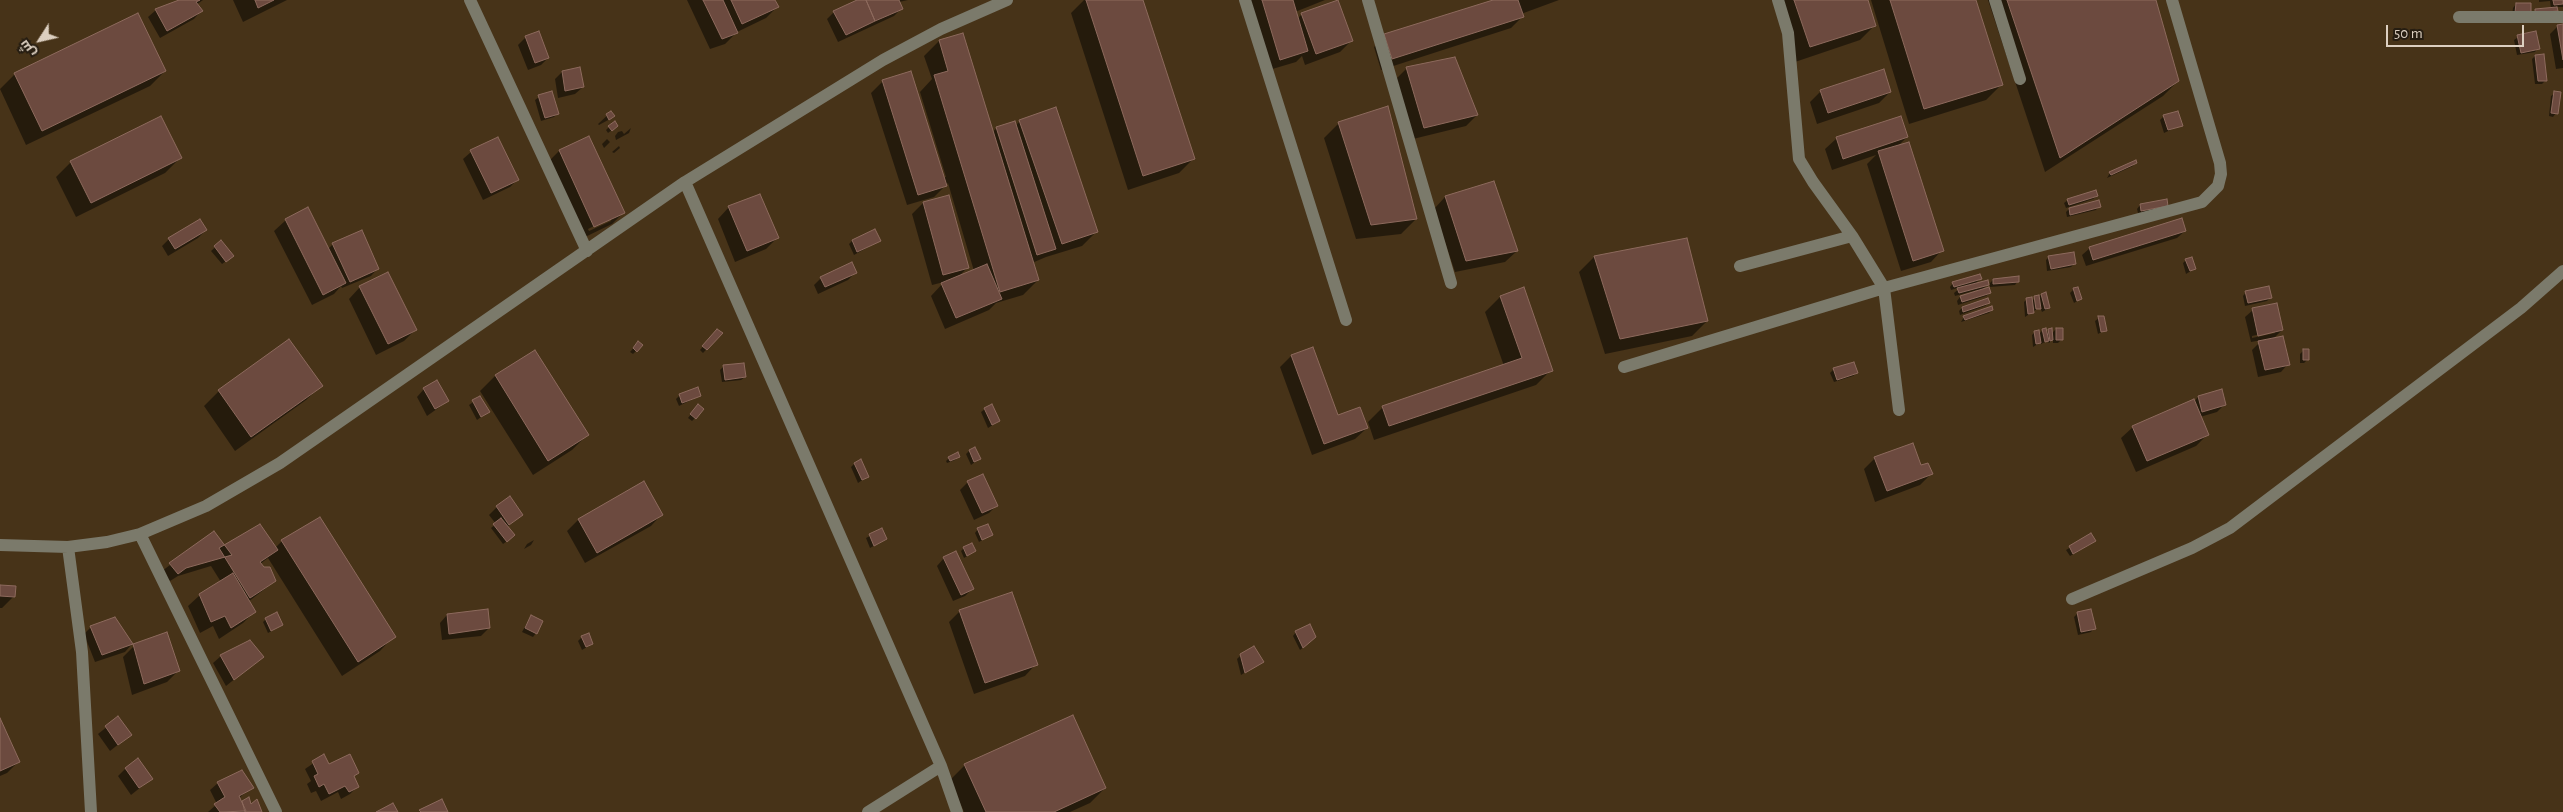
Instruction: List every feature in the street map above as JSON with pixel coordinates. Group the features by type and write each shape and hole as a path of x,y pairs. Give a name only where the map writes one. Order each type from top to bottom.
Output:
{"street":[{"path":"470,0 587,251"},
{"path":"0,545 68,547 107,542 140,534 206,506 280,463 685,182 883,60 941,29 1007,0"},
{"path":"1245,0 1346,320"},
{"path":"1368,0 1451,283"},
{"path":"1778,0 1788,33 1799,159 1813,182 1852,236 1884,288 1899,410"},
{"path":"1995,0 2020,79"},
{"path":"1624,367 1884,288 2192,205 2211,195 2218,186 2221,174 2220,163 2172,0"},
{"path":"2459,17 2563,17"},
{"path":"685,182 941,766 956,812"},
{"path":"1740,266 1852,236"},
{"path":"2072,599 2192,548 2230,528 2521,308 2563,271"},
{"path":"140,534 276,812"},
{"path":"68,547 82,652 91,812"},
{"path":"868,812 941,766"}],"building":[{"path":"179,0 200,0 196,2 203,11 167,31 155,9"},
{"path":"255,0 274,0 258,8"},
{"path":"703,0 723,0 738,33 722,39"},
{"path":"731,0 775,0 779,7 742,24"},
{"path":"857,0 866,0 875,21 846,35 833,11"},
{"path":"866,0 899,0 903,9 875,21"},
{"path":"1086,0 1143,0 1195,159 1143,176"},
{"path":"1262,0 1293,0 1308,51 1280,60"},
{"path":"1338,0 1353,41 1316,54 1301,13"},
{"path":"1493,0 1518,0 1524,17 1392,59 1384,34"},
{"path":"1794,0 1868,0 1876,26 1810,47"},
{"path":"1890,0 1976,0 2003,85 1924,109"},
{"path":"2007,0 2156,0 2179,81 2060,158"},
{"path":"2553,0 2563,0 2563,4 2554,5"},
{"path":"2516,3 2531,3 2531,13 2515,13"},
{"path":"2557,7 2558,11 2535,13 2535,9"},
{"path":"138,13 166,71 42,131 14,73"},
{"path":"2563,24 2563,60 2557,25"},
{"path":"539,31 549,58 535,63 525,36"},
{"path":"2536,31 2540,49 2521,53 2517,35"},
{"path":"963,33 1039,280 1000,292 934,75 948,71 939,40"},
{"path":"2544,54 2547,81 2538,81 2535,55"},
{"path":"1455,57 1478,115 1424,128 1406,67"},
{"path":"580,67 584,87 565,91 562,71"},
{"path":"1884,69 1891,92 1828,113 1820,90"},
{"path":"911,71 947,186 918,195 882,80"},
{"path":"552,91 559,114 545,118 538,95"},
{"path":"2554,91 2561,92 2558,114 2551,113"},
{"path":"1388,106 1417,219 1371,225 1338,122"},
{"path":"1056,107 1098,232 1062,244 1019,120"},
{"path":"611,111 615,116 609,120 606,114"},
{"path":"2178,111 2183,126 2168,130 2163,115"},
{"path":"161,116 182,158 91,203 70,161"},
{"path":"1901,116 1908,137 1843,159 1836,137"},
{"path":"615,121 618,126 612,131 608,126"},
{"path":"1015,121 1056,249 1037,255 996,127"},
{"path":"589,136 625,213 594,227 559,150"},
{"path":"498,137 519,180 491,193 470,150"},
{"path":"1909,142 1944,251 1913,261 1878,151"},
{"path":"2136,160 2137,163 2111,175 2109,172"},
{"path":"1494,181 1518,251 1466,261 1445,196"},
{"path":"2096,190 2098,196 2069,205 2067,199"},
{"path":"760,194 779,238 747,251 728,206"},
{"path":"949,195 969,268 943,275 923,202"},
{"path":"2167,199 2168,206 2141,211 2140,204"},
{"path":"2099,200 2101,207 2070,215 2069,208"},
{"path":"308,207 346,283 323,295 285,219"},
{"path":"2182,218 2186,231 2093,260 2089,247"},
{"path":"200,219 207,230 175,249 168,238"},
{"path":"875,229 881,241 857,252 852,240"},
{"path":"362,230 379,269 350,282 332,243"},
{"path":"1687,238 1708,321 1620,339 1594,256"},
{"path":"221,240 234,256 226,262 214,246"},
{"path":"2074,252 2076,264 2051,269 2048,256"},
{"path":"2192,257 2196,269 2190,271 2185,259"},
{"path":"852,262 857,273 825,287 820,277"},
{"path":"987,264 1002,299 956,318 941,283"},
{"path":"388,272 417,330 388,344 359,286"},
{"path":"1980,274 1982,279 1954,287 1952,282"},
{"path":"2019,276 2019,282 1993,284 1993,279"},
{"path":"1988,280 1989,285 1959,293 1957,288"},
{"path":"2269,286 2272,298 2248,303 2245,291"},
{"path":"1524,287 1553,371 1389,426 1382,406 1522,358 1500,296"},
{"path":"1989,287 1991,293 1962,302 1960,296"},
{"path":"2078,287 2082,299 2077,301 2073,288"},
{"path":"2046,292 2050,308 2045,309 2041,294"},
{"path":"2039,295 2041,309 2036,309 2034,296"},
{"path":"2032,297 2034,313 2028,314 2026,298"},
{"path":"1988,298 1990,303 1963,312 1962,307"},
{"path":"2277,303 2283,330 2258,336 2252,308"},
{"path":"1992,306 1993,310 1965,320 1963,316"},
{"path":"2098,316 2104,316 2107,331 2101,332"},
{"path":"2046,328 2049,341 2045,342 2042,329"},
{"path":"2052,328 2053,340 2050,341 2048,329"},
{"path":"2056,328 2063,328 2063,340 2056,340"},
{"path":"717,329 723,333 707,350 702,346"},
{"path":"2039,330 2041,343 2036,344 2034,331"},
{"path":"2283,336 2290,365 2265,370 2258,341"},
{"path":"289,339 323,386 251,437 218,390"},
{"path":"638,341 643,345 637,352 633,348"},
{"path":"1313,347 1338,415 1360,407 1368,428 1324,444 1291,355"},
{"path":"2303,349 2309,349 2309,360 2303,360"},
{"path":"535,350 589,435 548,461 495,375"},
{"path":"1854,362 1858,373 1837,380 1833,368"},
{"path":"744,363 746,377 725,380 723,365"},
{"path":"437,380 449,401 435,409 423,388"},
{"path":"698,387 701,396 682,403 679,394"},
{"path":"2222,389 2226,405 2202,412 2198,396"},
{"path":"480,396 490,412 481,417 472,400"},
{"path":"2194,399 2209,435 2147,461 2132,426"},
{"path":"698,404 704,409 696,419 690,414"},
{"path":"992,404 1000,421 992,425 984,408"},
{"path":"1913,443 1921,465 1928,463 1933,474 1887,491 1874,457"},
{"path":"975,447 981,459 974,462 969,450"},
{"path":"958,452 960,457 950,461 948,457"},
{"path":"861,459 869,477 862,480 854,463"},
{"path":"983,474 998,506 982,513 967,481"},
{"path":"644,481 663,515 597,553 578,519"},
{"path":"510,496 523,515 509,525 496,506"},
{"path":"320,517 396,637 358,662 281,540"},
{"path":"501,518 515,535 507,542 493,524"},
{"path":"260,524 278,550 260,562 264,567 270,567 276,581 250,598 219,548"},
{"path":"988,524 993,535 982,540 977,528"},
{"path":"882,528 887,539 874,546 869,534"},
{"path":"214,531 232,555 186,568 178,574 169,563"},
{"path":"2091,533 2096,541 2073,554 2069,546"},
{"path":"972,543 976,551 967,556 963,547"},
{"path":"956,551 974,589 961,595 943,557"},
{"path":"233,573 256,612 231,628 225,616 211,622 199,594"},
{"path":"0,585 16,586 15,597 0,596"},
{"path":"1012,592 1038,665 985,683 959,610"},
{"path":"488,609 490,628 449,634 447,614"},
{"path":"2091,609 2096,629 2081,632 2077,612"},
{"path":"277,612 283,625 271,631 265,618"},
{"path":"531,615 543,621 537,634 525,628"},
{"path":"115,617 133,644 102,655 90,626"},
{"path":"1310,624 1316,637 1303,648 1295,631"},
{"path":"167,632 180,671 144,684 133,644"},
{"path":"589,633 593,644 586,647 581,636"},
{"path":"250,640 264,657 234,680 220,655"},
{"path":"1254,646 1264,662 1245,673 1240,654"},
{"path":"1073,715 1106,788 1054,812 986,812 964,764"},
{"path":"118,716 132,735 118,745 105,726"},
{"path":"0,718 20,762 0,771"},
{"path":"324,754 329,764 350,754 359,773 354,776 359,787 349,792 345,786 329,794 324,784 319,787 314,776 318,774 312,761"},
{"path":"138,758 153,779 139,788 125,768"},
{"path":"242,770 254,788 239,796 246,811 220,812 214,804 225,797 217,782"},
{"path":"249,797 251,804 257,799 262,812 245,812 242,801"},
{"path":"442,799 448,812 421,812 419,810"},
{"path":"393,803 398,812 376,812"}]}
